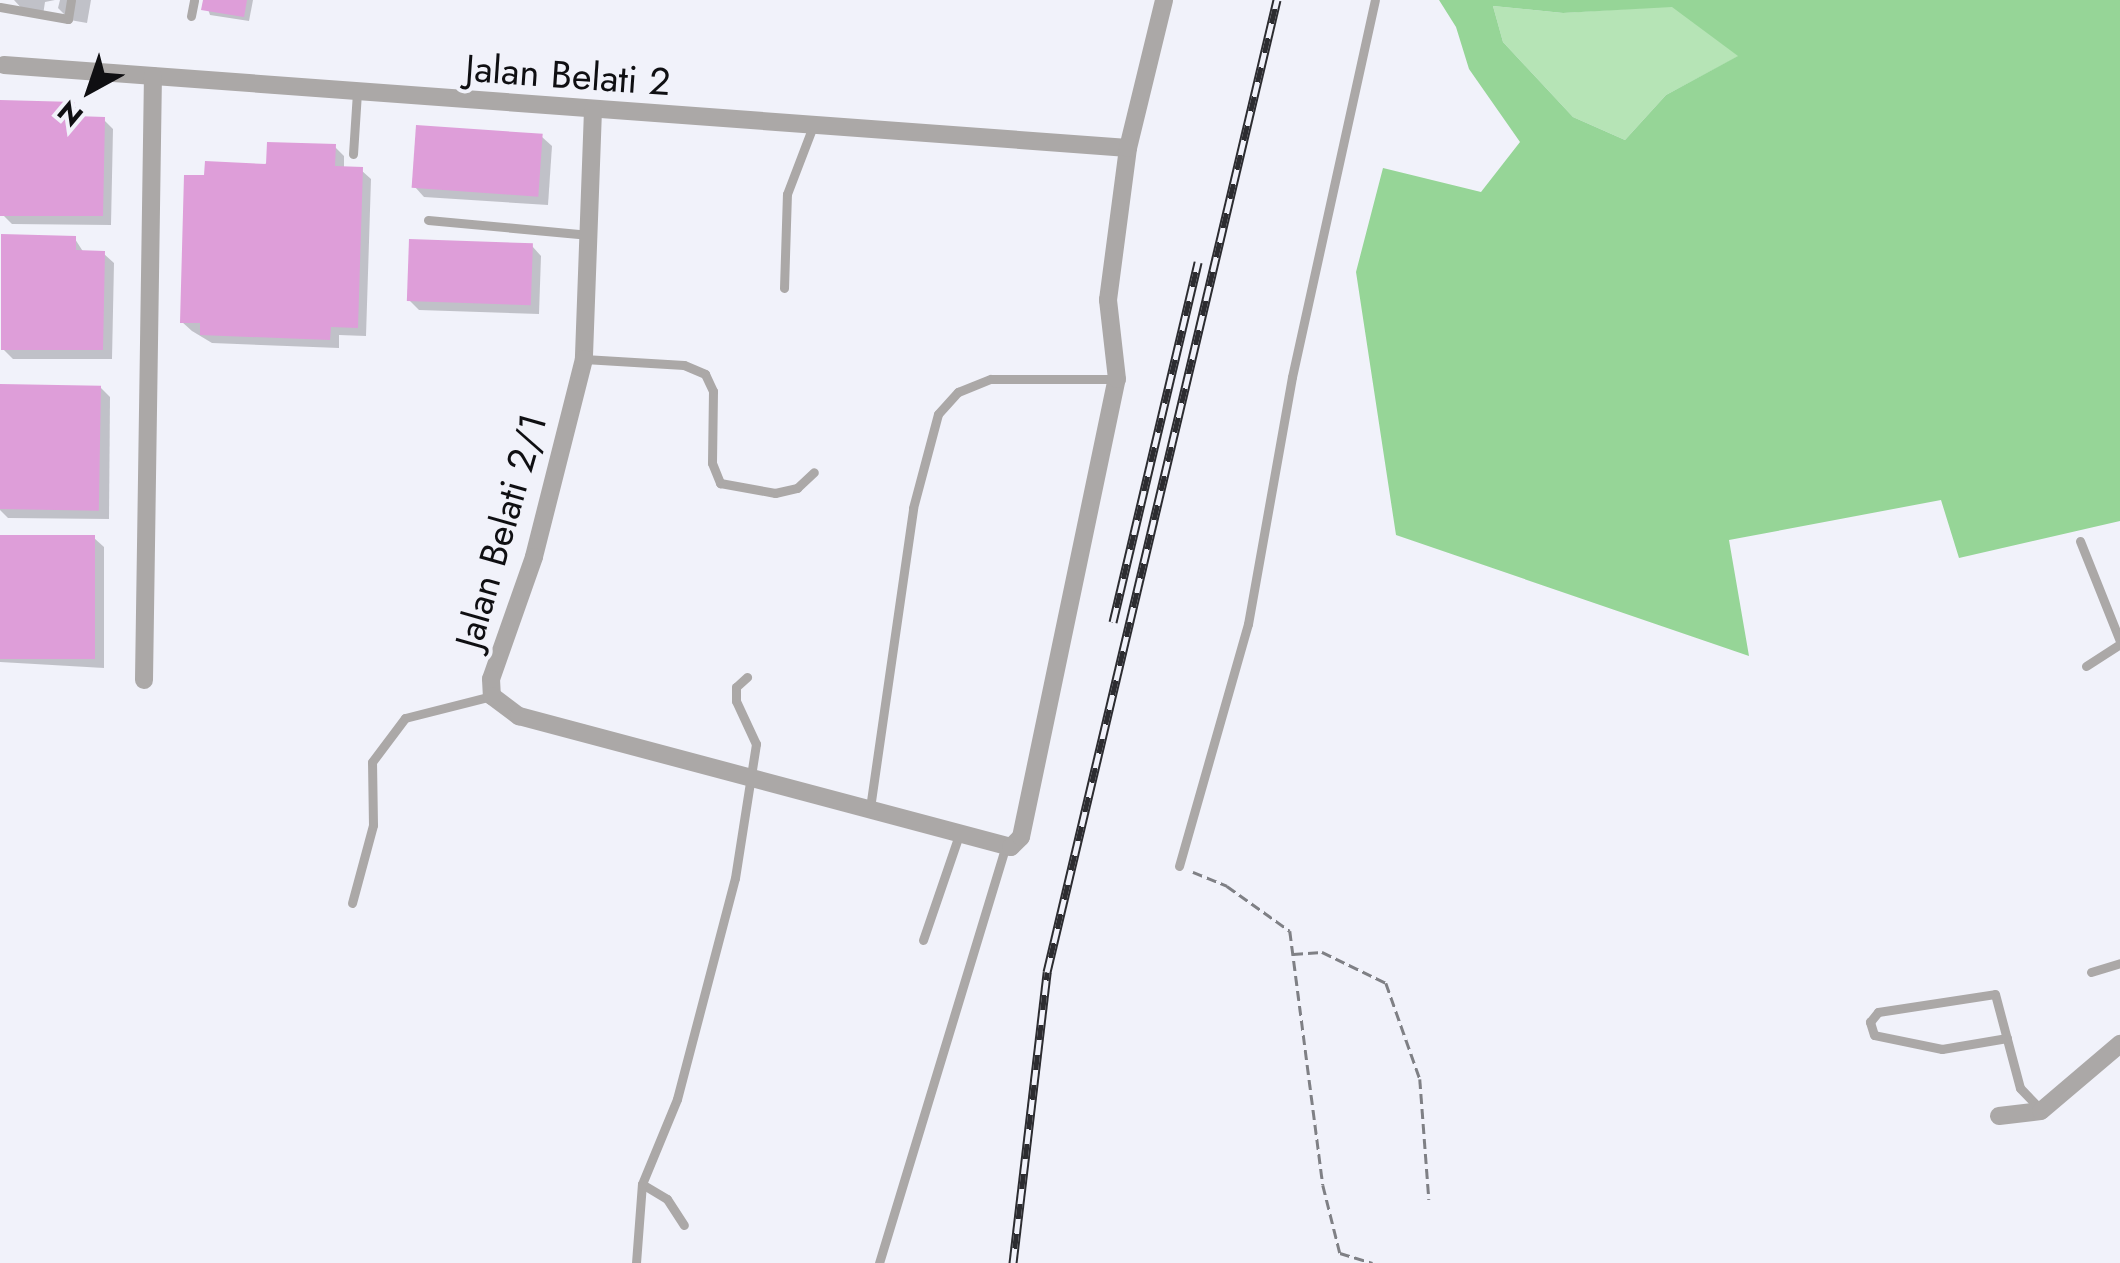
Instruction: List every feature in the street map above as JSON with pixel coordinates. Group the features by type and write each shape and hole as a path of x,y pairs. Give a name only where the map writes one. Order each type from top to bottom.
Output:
{"street":[{"path":"1005,848 1021,837 1117,379 1108,300 1128,148 1164,0"},
{"name":"Jalan Belati 2","path":"4,64 1128,148"},
{"path":"144,680 153,76"},
{"name":"Jalan Belati 2/1","path":"593,110 584,360 534,558 491,678 492,696 519,716 750,783 1005,848"},
{"path":"1999,1116 2041,1110 2120,1044"}],"lane":[{"path":"0,7 68,20 71,0"},
{"path":"191,16 194,0"},
{"path":"1179,866 1248,624 1292,376 1375,0"},
{"path":"353,154 357,92"},
{"path":"784,288 787,194 814,125"},
{"path":"428,220 589,235"},
{"path":"584,360 684,365 705,374 713,391 712,463 720,483 775,493 797,488 814,472"},
{"path":"870,812 913,508 938,414 958,392 991,379 1117,379"},
{"path":"2080,542 2120,642 2086,666"},
{"path":"636,1263 642,1184 678,1099 735,878 756,744 736,701 736,687 748,677"},
{"path":"352,903 373,825 372,762 405,718 492,696"},
{"path":"923,940 960,836"},
{"path":"879,1263 1005,848"},
{"path":"2091,972 2120,963"},
{"path":"2006,1038 1942,1049 1874,1035 1870,1022 1878,1012 1995,994 2020,1088 2041,1110"},
{"path":"642,1184 666,1198 684,1225"}],"path":[{"path":"1179,866 1251,901 1290,932 1340,1253 1372,1263"},
{"path":"1292,954 1322,952 1386,983 1420,1079 1429,1200"}],"green space":[{"path":"1439,0 2120,0 2120,521 1959,558 1941,500 1729,540 1749,656 1396,535 1356,272 1383,168 1481,192 1520,142 1469,69 1456,27","holes":["1493,6 1563,13 1672,7 1738,56 1666,95 1625,140 1573,117 1503,42"]},
{"path":"1493,6 1563,13 1672,6 1739,56 1666,95 1625,140 1573,117 1503,42"}],"building":[{"path":"203,0 247,0 244,17 201,10"},
{"path":"0,100 75,102 75,116 105,117 103,216 0,216"},
{"path":"416,125 543,134 538,197 412,188"},
{"path":"267,142 336,144 335,166 363,167 358,328 331,327 330,340 200,335 200,323 180,323 184,175 204,175 205,161 266,164"},
{"path":"1,234 76,236 76,250 105,251 103,350 1,350"},
{"path":"409,239 533,243 531,305 407,301"},
{"path":"0,384 101,386 99,511 0,509"},
{"path":"0,535 95,535 95,659 0,659"}],"railway":[{"path":"1013,1263 1047,972 1277,0"},
{"path":"1113,622 1198,262"}]}
